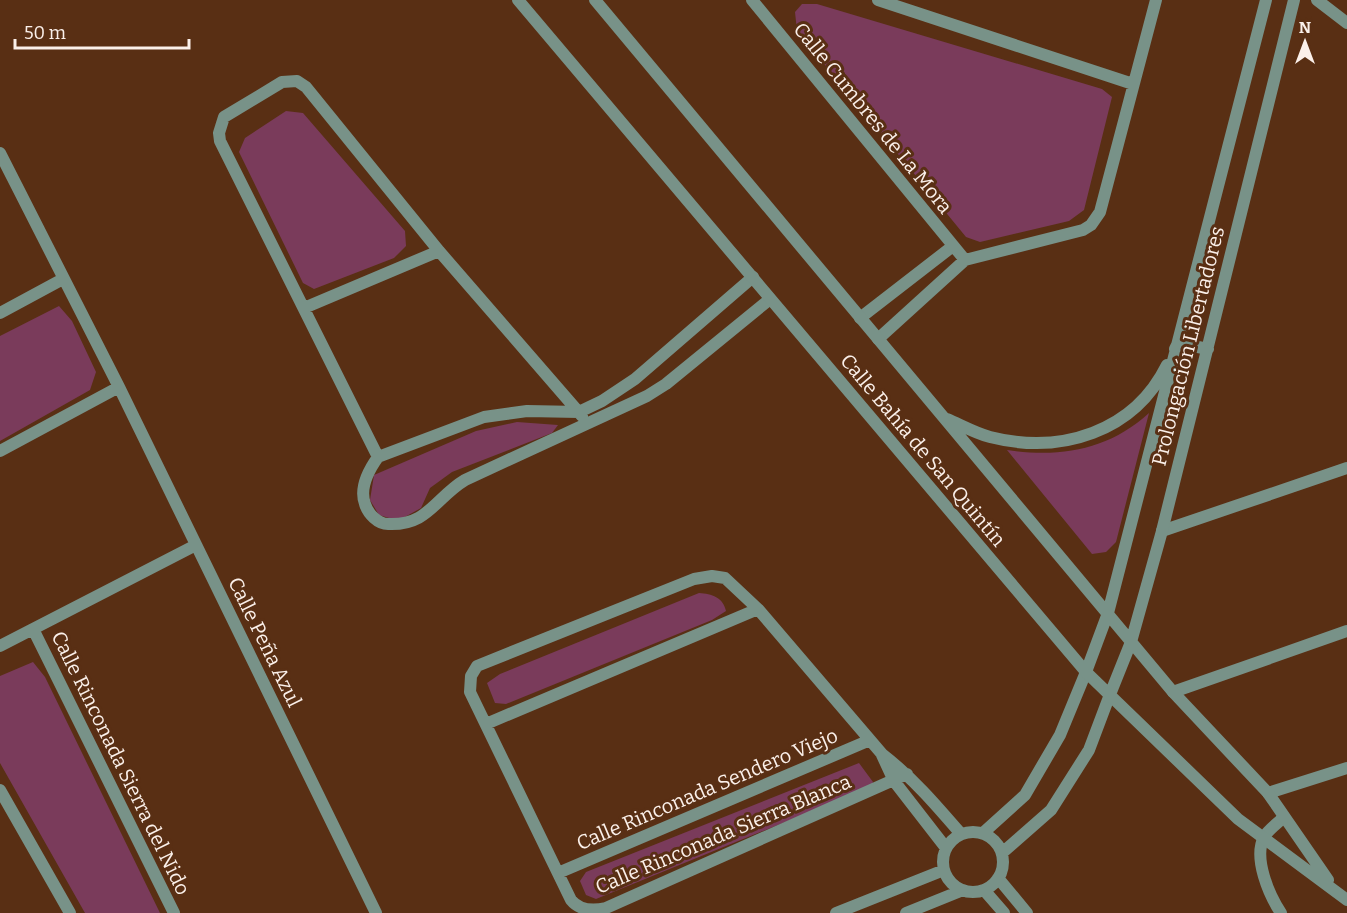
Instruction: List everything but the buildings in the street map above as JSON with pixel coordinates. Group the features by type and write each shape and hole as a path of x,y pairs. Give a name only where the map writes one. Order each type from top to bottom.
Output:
{"street":[{"name":"Calle Bahía de San Quintín","path":"518,0 1109,698 1238,819 1334,888 1347,900"},
{"name":"Calle Bahía de San Quintín","path":"595,0 1173,692 1268,793 1334,888"},
{"name":"Calle Cumbres de La Mora","path":"752,0 965,260"},
{"path":"878,0 1133,84"},
{"path":"878,339 965,260 1083,230 1091,225 1100,212 1156,0"},
{"name":"Prolongación Libertadores","path":"983,833 1025,795 1060,735 1108,613 1266,0"},
{"name":"Prolongación Libertadores","path":"1002,853 1051,810 1089,750 1131,642 1162,531 1294,0"},
{"path":"1317,0 1347,23"},
{"path":"378,457 220,141 219,133 224,117 282,82 297,81 306,87 439,251 588,424"},
{"name":"Calle Peña Azul","path":"0,153 119,387 376,913"},
{"path":"860,318 953,246"},
{"path":"304,308 439,251"},
{"path":"753,277 635,379 603,401 579,412 527,411 484,417 378,457 369,469 364,484 362,497 366,508 383,524 406,525 430,512 449,489 465,480 588,424 666,384 770,299"},
{"path":"0,313 63,279"},
{"path":"946,418 990,437 1034,442 1088,437 1126,417 1156,387 1178,343 1208,349"},
{"path":"0,451 119,387"},
{"path":"1162,531 1347,468"},
{"name":"Calle Rinconada Sierra del Nido","path":"0,646 196,545"},
{"name":"Calle Rinconada Sierra Blanca","path":"907,774 606,908 590,910 576,905 558,873 469,685 477,666 703,577 725,578 758,609 870,741 907,774 961,834"},
{"path":"486,724 758,609"},
{"name":"Calle Rinconada Sierra del Nido","path":"33,629 174,913"},
{"path":"1173,692 1347,631"},
{"name":"Calle Rinconada Sendero Viejo","path":"558,873 870,741"},
{"name":"Calle Rinconada Sierra Blanca","path":"882,754 894,781 946,848"},
{"path":"1268,793 1347,768"},
{"path":"0,790 70,913"},
{"path":"1281,913 1263,879 1261,861 1263,838 1284,817"},
{"path":"906,913 963,890 984,890 998,878 1003,861 1002,853 991,838 983,833 961,834 946,848 944,870 954,885 963,890"},
{"path":"836,913 944,870"},
{"path":"998,878 1028,913"},
{"path":"984,890 1004,913"}],"shaded area":[{"path":"802,4 817,4 1102,89 1112,97 1084,210 1069,221 980,242 966,237 797,31 795,12"},
{"path":"286,111 303,113 405,231 406,246 394,258 314,289 303,283 239,152 245,138"},
{"path":"59,306 72,321 96,372 90,390 0,441 0,336"},
{"path":"1149,413 1116,542 1106,552 1092,554 1007,450 1046,453 1083,448 1117,436"},
{"path":"517,422 558,425 552,433 452,472 430,488 421,508 403,518 379,515 370,500 374,475 476,431"},
{"path":"699,593 716,597 725,606 726,611 712,620 506,704 495,703 487,683 500,674"},
{"path":"33,662 45,677 160,913 85,913 0,763 0,676"},
{"path":"859,763 873,782 871,787 596,899 586,895 580,881 586,872"}]}
